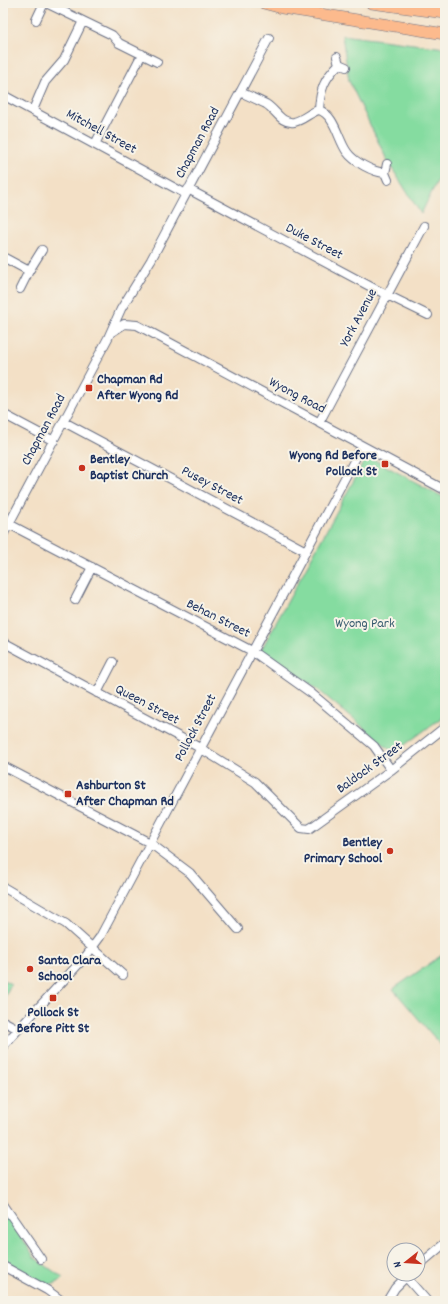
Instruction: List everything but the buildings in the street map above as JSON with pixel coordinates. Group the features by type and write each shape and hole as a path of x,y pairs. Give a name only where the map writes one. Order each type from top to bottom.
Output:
{"highway":[{"path":"256,3 445,34"},
{"path":"263,3 282,8"},
{"path":"371,3 445,13"}],"street":[{"path":"36,20 45,3 112,36 119,43 157,62"},
{"path":"33,110 45,82 64,60 83,21"},
{"name":"Chapman Road","path":"3,535 54,441 127,300 151,260 269,38"},
{"path":"95,144 142,54"},
{"path":"319,110 320,92 331,73 341,63"},
{"path":"240,92 268,105 281,119 292,122 304,119 313,112 319,110 329,116 346,152 351,157 386,176 387,164"},
{"name":"Mitchell Street","path":"3,94 95,144 187,191"},
{"name":"Duke Street","path":"187,191 386,295 428,315"},
{"name":"York Avenue","path":"319,422 424,226"},
{"path":"20,289 28,271 42,250"},
{"path":"3,257 28,271"},
{"name":"Chapman Road","path":"108,338 118,326 128,323 137,325"},
{"name":"Wyong Road","path":"137,325 445,490"},
{"path":"3,414 54,441"},
{"name":"Pusey Street","path":"64,422 306,551"},
{"name":"Pollock Street","path":"3,1046 93,947 112,915 362,446"},
{"name":"Behan Street","path":"9,524 252,651 311,693 374,746 391,770"},
{"path":"75,600 92,567"},
{"name":"Queen Street","path":"3,642 200,748 255,782 301,828 309,828"},
{"path":"97,693 113,662"},
{"name":"Baldock Street","path":"309,828 391,770 445,727"},
{"path":"3,766 150,843 190,873 238,928"},
{"path":"3,887 66,924 123,975"},
{"path":"3,1021 18,1029"},
{"path":"3,1204 41,1259"},
{"path":"426,1259 445,1243"},
{"path":"3,1266 47,1290 62,1301"},
{"path":"387,1301 402,1282"},
{"path":"413,1282 427,1301"}],"green space":[{"path":"342,35 445,48 445,165 421,214 388,162 349,81"},
{"name":"Wyong Park","path":"367,456 445,498 445,715 394,753 316,688 260,652"},
{"path":"445,953 445,1050 393,989"},
{"path":"3,980 11,984 3,1000"},
{"path":"3,1208 35,1258 63,1278 61,1280 55,1284 45,1284 3,1259"}],"place":[{"name":"Chapman Rd After Wyong Rd","path":"89,388"},
{"name":"Wyong Rd Before Pollock St","path":"385,464"},
{"name":"Bentley Baptist Church","path":"82,468"},
{"name":"Ashburton St After Chapman Rd","path":"68,794"},
{"name":"Bentley Primary School","path":"390,851"},
{"name":"Santa Clara School","path":"30,969"},
{"name":"Pollock St Before Pitt St","path":"53,998"}]}
